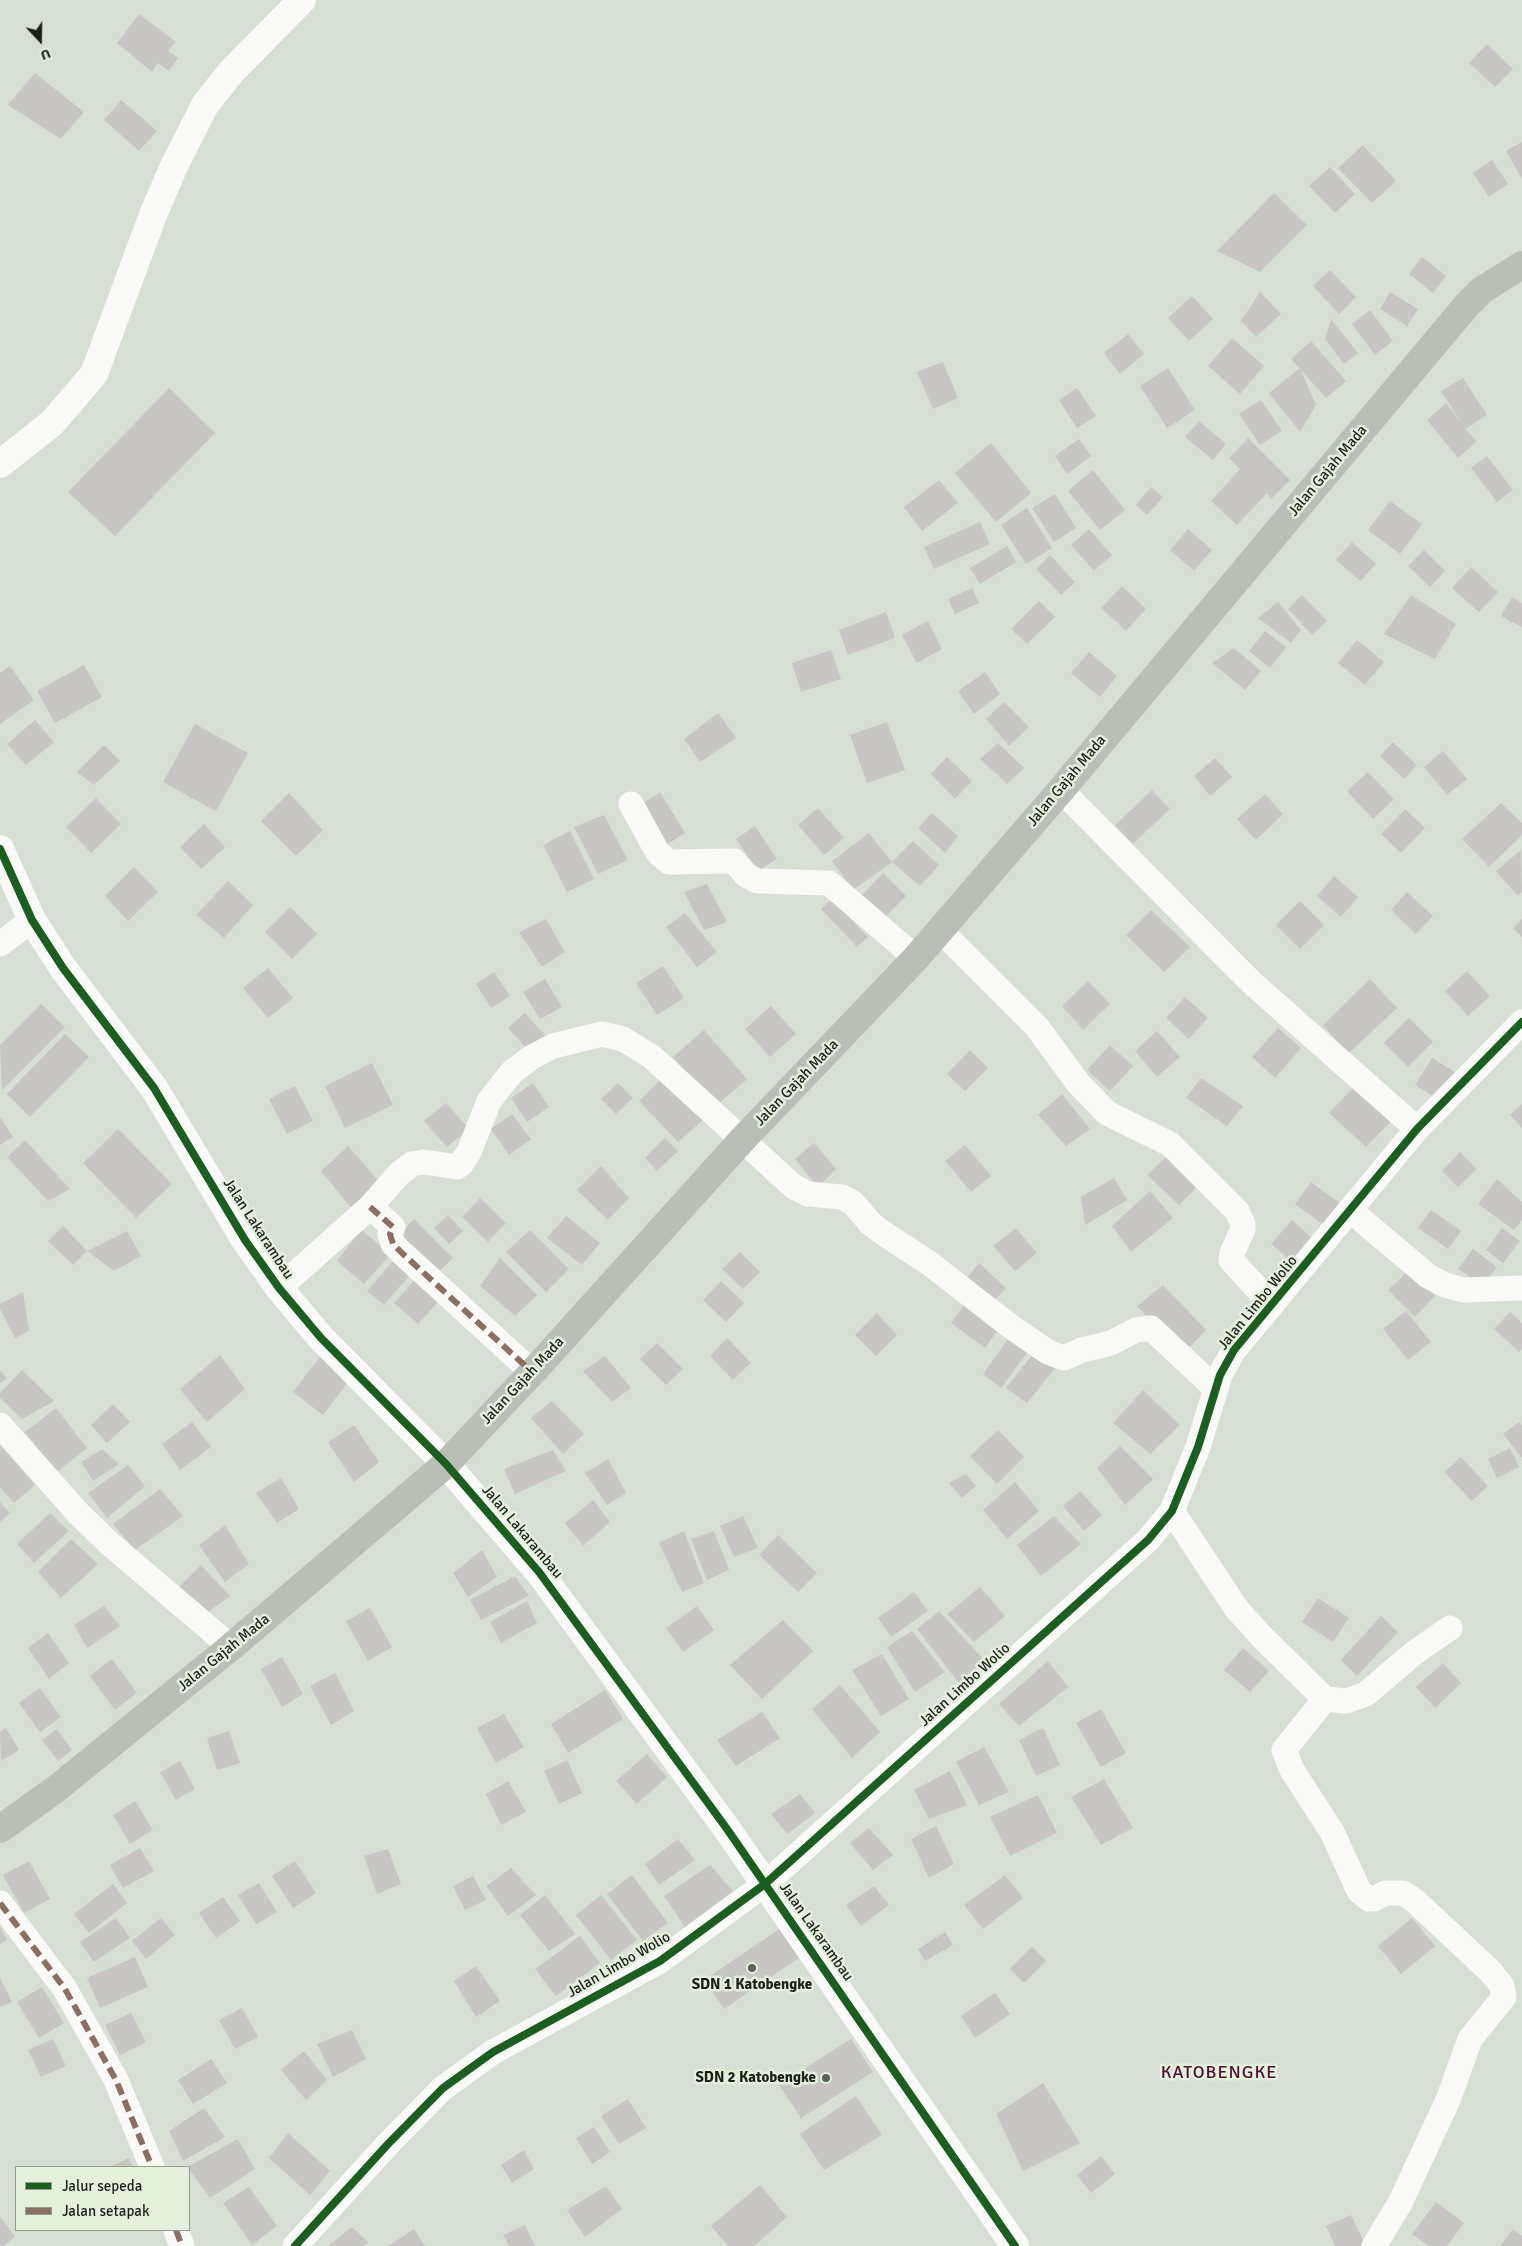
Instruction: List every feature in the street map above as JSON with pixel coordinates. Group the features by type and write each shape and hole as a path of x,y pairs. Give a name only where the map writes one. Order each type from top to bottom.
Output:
{"highway":[{"name":"Jalan Gajah Mada","path":"0,1829 56,1789 231,1647 446,1464 743,1139 916,958 1060,790 1466,306 1482,290 1522,265"}],"street":[{"path":"0,464 52,423 94,374 153,215 174,166 205,105 231,72 302,0"},
{"path":"1060,790 1251,982 1417,1129"},
{"path":"632,804 658,853 669,862 717,860 734,862 746,875 757,881 829,883 916,958"},
{"name":"Jalan Lakarambau","path":"0,849 32,920 62,968 154,1088 245,1240 279,1288 321,1338 446,1464 539,1572 657,1732 765,1884 1015,2246"},
{"path":"0,944 32,920"},
{"path":"940,930 1037,1027 1078,1083 1108,1112 1170,1144 1237,1211 1243,1224 1243,1229 1232,1253 1231,1260 1272,1305"},
{"name":"Jalan Limbo Wolio","path":"295,2246 388,2144 443,2088 493,2052 660,1961 765,1884 1148,1540 1172,1511 1192,1462 1220,1375 1234,1350 1417,1129 1522,1022"},
{"path":"279,1288 370,1207 399,1174 412,1164 424,1162 457,1167 461,1164 469,1152 488,1101 512,1072 532,1057 553,1046 602,1034 623,1039 652,1057 794,1187 808,1194 838,1196 852,1203 871,1224 929,1263 1010,1326 1048,1352 1064,1358 1082,1350 1112,1343 1136,1330 1151,1328 1216,1389"},
{"path":"370,1207 393,1227 390,1234 394,1244 402,1253 532,1372"},
{"path":"1351,1211 1428,1276 1445,1285 1463,1290 1522,1288"},
{"path":"0,1425 78,1513 110,1544 231,1647"},
{"path":"1172,1511 1236,1608 1261,1636 1325,1699 1346,1701 1366,1694 1414,1653 1450,1628"},
{"path":"1325,1699 1284,1750 1292,1770 1332,1832 1359,1891 1369,1899 1374,1899 1385,1893 1403,1894 1414,1900 1491,1972 1502,1986 1504,1997 1470,2039 1448,2100 1400,2203 1374,2246"},
{"path":"0,1903 65,1989 116,2080 152,2166"},
{"path":"176,2231 182,2246"}],"building":[{"path":"139,14 176,42 168,51 178,58 169,71 158,63 152,72 117,43"},
{"path":"1487,44 1513,69 1495,87 1469,63"},
{"path":"35,73 84,112 61,139 8,105"},
{"path":"121,100 157,131 139,151 104,120"},
{"path":"1522,142 1522,179 1506,151"},
{"path":"1363,145 1396,181 1372,203 1338,168"},
{"path":"1492,160 1508,184 1489,197 1473,173"},
{"path":"1330,167 1355,194 1335,213 1309,186"},
{"path":"1274,193 1307,225 1260,272 1217,251"},
{"path":"1422,257 1446,276 1433,293 1409,274"},
{"path":"1330,270 1356,297 1339,314 1313,286"},
{"path":"1260,292 1281,314 1256,337 1241,321"},
{"path":"1390,292 1418,309 1407,326 1380,309"},
{"path":"1192,296 1213,319 1189,341 1168,318"},
{"path":"1370,310 1393,341 1375,355 1352,324"},
{"path":"1331,319 1358,353 1344,364 1325,339"},
{"path":"1128,334 1144,354 1120,374 1104,353"},
{"path":"1232,338 1264,366 1240,394 1208,366"},
{"path":"1311,341 1346,381 1326,398 1291,359"},
{"path":"943,362 958,398 933,409 917,372"},
{"path":"1168,368 1195,410 1167,428 1140,386"},
{"path":"1300,368 1316,405 1300,432 1269,393"},
{"path":"1463,378 1487,415 1465,429 1477,441 1458,458 1427,420 1446,403 1463,425 1441,391"},
{"path":"169,388 215,433 115,536 68,492"},
{"path":"1077,388 1096,416 1077,428 1059,400"},
{"path":"1261,400 1282,431 1260,445 1239,414"},
{"path":"1199,421 1226,444 1213,460 1185,437"},
{"path":"1248,438 1290,480 1271,499 1267,493 1237,525 1211,501 1240,469 1229,458"},
{"path":"1079,439 1091,456 1067,474 1055,456"},
{"path":"991,443 1031,493 996,522 955,473"},
{"path":"1487,456 1513,490 1497,502 1471,468"},
{"path":"1093,470 1125,510 1100,530 1068,491"},
{"path":"939,480 958,503 922,531 904,507"},
{"path":"1151,487 1163,497 1147,515 1136,505"},
{"path":"1055,494 1076,528 1054,542 1032,508"},
{"path":"1390,501 1422,524 1400,554 1368,530"},
{"path":"1027,508 1052,548 1026,564 1001,525"},
{"path":"980,522 990,544 934,569 924,547"},
{"path":"1089,529 1112,555 1094,571 1071,545"},
{"path":"1188,529 1212,550 1194,571 1170,550"},
{"path":"1352,542 1376,564 1360,581 1336,560"},
{"path":"1007,546 1016,562 980,584 970,568"},
{"path":"1424,550 1445,571 1430,587 1408,566"},
{"path":"1050,555 1075,582 1061,595 1036,569"},
{"path":"1471,567 1498,592 1479,612 1452,588"},
{"path":"1122,586 1146,609 1126,631 1101,608"},
{"path":"972,588 979,603 955,614 948,599"},
{"path":"1302,595 1327,621 1312,635 1288,609"},
{"path":"1411,595 1456,624 1435,659 1384,634"},
{"path":"1512,597 1522,603 1522,627 1501,616"},
{"path":"1039,601 1055,617 1027,644 1011,629"},
{"path":"1278,602 1301,630 1291,643 1258,618"},
{"path":"886,612 895,638 848,655 839,630"},
{"path":"928,621 942,649 917,663 902,635"},
{"path":"1265,631 1286,647 1270,668 1249,651"},
{"path":"1357,640 1384,662 1365,685 1338,663"},
{"path":"1234,648 1261,671 1245,690 1212,663"},
{"path":"831,650 841,679 801,692 792,663"},
{"path":"1089,652 1117,676 1100,697 1071,673"},
{"path":"84,665 102,697 55,723 37,691"},
{"path":"10,666 34,700 0,724 0,673"},
{"path":"985,672 1000,694 974,714 958,691"},
{"path":"1004,702 1029,727 1009,746 986,719"},
{"path":"718,713 736,738 700,762 684,739"},
{"path":"35,720 54,742 26,765 7,744"},
{"path":"887,722 905,770 867,783 850,735"},
{"path":"195,724 248,753 216,811 163,782"},
{"path":"1393,742 1417,765 1404,779 1380,756"},
{"path":"998,743 1024,768 1007,784 980,759"},
{"path":"104,745 120,761 94,785 77,772"},
{"path":"1443,751 1467,779 1447,795 1424,767"},
{"path":"947,757 972,781 955,799 931,774"},
{"path":"1215,758 1232,777 1210,796 1194,776"},
{"path":"1368,772 1394,799 1373,819 1347,791"},
{"path":"1152,790 1170,809 1133,844 1115,825"},
{"path":"660,792 685,833 660,849 637,807"},
{"path":"289,793 323,830 296,856 261,821"},
{"path":"1265,794 1283,814 1256,840 1237,819"},
{"path":"96,798 121,824 91,853 66,827"},
{"path":"1501,803 1522,823 1522,835 1489,867 1462,839"},
{"path":"818,808 844,838 824,855 798,825"},
{"path":"1405,809 1425,828 1401,853 1381,834"},
{"path":"932,813 958,836 945,853 918,828"},
{"path":"604,815 628,860 598,874 574,827"},
{"path":"204,824 225,847 201,869 180,847"},
{"path":"755,826 777,859 758,871 736,839"},
{"path":"570,831 594,879 567,892 543,845"},
{"path":"869,833 892,862 853,890 832,861"},
{"path":"913,841 939,865 920,886 892,862"},
{"path":"1521,850 1522,892 1518,896 1496,871"},
{"path":"134,867 158,892 128,921 105,896"},
{"path":"883,873 906,896 883,919 860,897"},
{"path":"1334,876 1358,897 1341,917 1317,896"},
{"path":"228,881 253,905 224,938 196,915"},
{"path":"707,884 727,922 704,930 684,892"},
{"path":"1407,892 1433,916 1416,934 1391,910"},
{"path":"832,899 868,937 857,947 821,909"},
{"path":"1300,901 1324,925 1300,949 1276,925"},
{"path":"290,907 317,934 292,959 265,932"},
{"path":"1151,910 1190,947 1164,972 1126,935"},
{"path":"685,913 717,952 697,967 666,927"},
{"path":"546,919 565,952 542,967 519,932"},
{"path":"1522,919 1522,937 1513,928"},
{"path":"663,966 684,998 657,1015 636,983"},
{"path":"268,968 293,998 268,1018 243,988"},
{"path":"1467,971 1490,996 1468,1016 1445,991"},
{"path":"494,972 510,996 491,1008 476,984"},
{"path":"545,979 562,1007 540,1019 523,992"},
{"path":"1370,979 1397,1008 1348,1054 1323,1025"},
{"path":"1088,981 1110,1004 1083,1030 1062,1006"},
{"path":"1185,997 1208,1018 1189,1039 1166,1018"},
{"path":"41,1004 65,1027 2,1090 0,1045"},
{"path":"771,1006 796,1034 770,1057 745,1029"},
{"path":"525,1013 547,1038 531,1053 508,1028"},
{"path":"1409,1018 1433,1042 1408,1067 1384,1043"},
{"path":"1278,1028 1301,1048 1275,1078 1252,1057"},
{"path":"704,1030 747,1079 716,1106 673,1057"},
{"path":"1157,1031 1180,1057 1157,1077 1135,1051"},
{"path":"65,1034 89,1057 30,1117 7,1094"},
{"path":"1110,1045 1133,1066 1110,1091 1087,1070"},
{"path":"970,1050 988,1068 965,1091 947,1074"},
{"path":"1432,1058 1455,1072 1438,1099 1415,1085"},
{"path":"372,1063 393,1105 345,1128 325,1086"},
{"path":"664,1076 704,1119 678,1142 639,1101"},
{"path":"1201,1078 1243,1106 1227,1126 1186,1098"},
{"path":"533,1083 549,1107 527,1122 511,1098"},
{"path":"618,1083 633,1098 616,1114 601,1099"},
{"path":"295,1086 313,1121 287,1134 269,1099"},
{"path":"1354,1087 1391,1121 1366,1147 1329,1113"},
{"path":"1062,1094 1090,1129 1066,1146 1038,1115"},
{"path":"446,1103 469,1129 447,1147 424,1121"},
{"path":"1522,1104 1522,1128 1510,1115"},
{"path":"512,1114 531,1139 509,1155 491,1129"},
{"path":"0,1117 13,1137 0,1145"},
{"path":"118,1129 172,1184 136,1218 83,1163"},
{"path":"665,1138 678,1151 657,1171 645,1158"},
{"path":"25,1140 70,1189 48,1201 7,1157"},
{"path":"814,1143 836,1169 818,1187 795,1159"},
{"path":"965,1145 991,1176 971,1192 945,1161"},
{"path":"348,1146 382,1185 353,1210 321,1171"},
{"path":"1460,1152 1477,1169 1458,1187 1442,1171"},
{"path":"1167,1156 1198,1186 1179,1205 1147,1175"},
{"path":"601,1166 629,1198 608,1220 577,1190"},
{"path":"1114,1178 1127,1200 1085,1225 1081,1197"},
{"path":"1497,1179 1522,1202 1522,1220 1514,1230 1478,1204"},
{"path":"1311,1182 1341,1204 1325,1226 1295,1204"},
{"path":"1150,1191 1173,1218 1131,1252 1112,1226"},
{"path":"480,1198 506,1223 488,1242 462,1217"},
{"path":"1431,1210 1461,1231 1448,1249 1418,1228"},
{"path":"448,1215 463,1231 449,1244 434,1228"},
{"path":"566,1216 600,1243 582,1265 547,1238"},
{"path":"414,1219 453,1258 432,1278 394,1240"},
{"path":"1292,1220 1314,1240 1293,1263 1271,1244"},
{"path":"63,1226 87,1251 73,1265 48,1241"},
{"path":"1016,1228 1037,1253 1015,1271 993,1246"},
{"path":"1502,1228 1520,1241 1503,1263 1486,1250"},
{"path":"361,1230 391,1254 364,1284 337,1261"},
{"path":"530,1230 569,1269 546,1292 506,1252"},
{"path":"127,1231 141,1256 114,1271 87,1251"},
{"path":"1473,1249 1497,1267 1483,1286 1458,1269"},
{"path":"740,1252 760,1272 743,1289 722,1269"},
{"path":"397,1256 414,1270 384,1305 367,1291"},
{"path":"500,1258 537,1295 515,1316 480,1286"},
{"path":"979,1263 1006,1288 989,1306 963,1283"},
{"path":"1409,1270 1435,1296 1415,1317 1388,1290"},
{"path":"419,1275 443,1296 418,1324 394,1303"},
{"path":"721,1281 744,1303 726,1322 703,1300"},
{"path":"1163,1285 1206,1330 1183,1354 1137,1306"},
{"path":"23,1292 29,1331 15,1338 0,1309 0,1304"},
{"path":"966,1302 1000,1327 985,1348 951,1323"},
{"path":"1406,1311 1431,1342 1408,1360 1383,1329"},
{"path":"1510,1312 1522,1323 1522,1349 1519,1352 1494,1329"},
{"path":"877,1313 897,1335 876,1356 855,1335"},
{"path":"1010,1336 1030,1349 1001,1388 983,1374"},
{"path":"727,1338 751,1363 733,1380 710,1356"},
{"path":"657,1343 683,1369 666,1385 640,1359"},
{"path":"1034,1353 1056,1367 1027,1403 1006,1388"},
{"path":"322,1354 352,1377 323,1415 293,1392"},
{"path":"220,1355 245,1389 207,1422 180,1389"},
{"path":"605,1356 631,1388 612,1402 583,1371"},
{"path":"0,1370 7,1378 0,1383"},
{"path":"22,1370 54,1401 22,1419 0,1398 0,1393"},
{"path":"1143,1390 1180,1425 1150,1454 1113,1423"},
{"path":"552,1401 584,1434 563,1454 531,1418"},
{"path":"113,1404 130,1422 107,1443 91,1425"},
{"path":"56,1408 87,1448 57,1472 25,1432"},
{"path":"192,1422 211,1447 180,1470 162,1444"},
{"path":"1519,1422 1522,1425 1522,1458 1503,1434"},
{"path":"354,1425 379,1462 354,1482 328,1442"},
{"path":"998,1430 1024,1457 997,1484 970,1456"},
{"path":"0,1445 35,1485 14,1503 0,1487"},
{"path":"1120,1446 1153,1479 1125,1505 1097,1468"},
{"path":"1510,1448 1519,1467 1497,1478 1488,1459"},
{"path":"102,1449 119,1464 93,1481 81,1462"},
{"path":"553,1450 566,1471 515,1494 504,1469"},
{"path":"1461,1457 1488,1486 1472,1501 1444,1472"},
{"path":"608,1459 626,1493 607,1505 585,1473"},
{"path":"128,1465 145,1486 107,1518 88,1493"},
{"path":"966,1474 976,1486 962,1498 949,1483"},
{"path":"281,1478 299,1509 277,1523 256,1493"},
{"path":"1015,1482 1039,1511 1007,1539 983,1510"},
{"path":"160,1489 183,1516 135,1550 113,1524"},
{"path":"1080,1491 1102,1515 1084,1531 1063,1506"},
{"path":"593,1500 610,1522 583,1546 565,1523"},
{"path":"0,1502 10,1513 0,1522"},
{"path":"50,1513 69,1531 34,1563 17,1544"},
{"path":"743,1516 758,1548 734,1557 720,1526"},
{"path":"1054,1516 1081,1544 1041,1576 1017,1545"},
{"path":"225,1525 249,1564 225,1582 199,1545"},
{"path":"684,1531 704,1583 682,1592 659,1543"},
{"path":"714,1531 729,1570 707,1580 691,1539"},
{"path":"778,1535 817,1573 798,1592 759,1555"},
{"path":"71,1539 98,1564 61,1598 38,1572"},
{"path":"482,1550 497,1577 468,1597 453,1573"},
{"path":"201,1565 230,1596 204,1615 177,1589"},
{"path":"515,1576 529,1596 481,1620 470,1600"},
{"path":"980,1587 1005,1616 974,1642 947,1614"},
{"path":"914,1592 928,1611 891,1637 878,1618"},
{"path":"1318,1598 1349,1618 1333,1642 1302,1622"},
{"path":"527,1601 537,1623 501,1643 490,1622"},
{"path":"104,1606 120,1626 87,1648 74,1625"},
{"path":"697,1606 714,1630 683,1652 666,1628"},
{"path":"370,1608 392,1647 368,1661 346,1621"},
{"path":"939,1611 984,1660 959,1683 917,1629"},
{"path":"1381,1616 1398,1632 1357,1676 1341,1660"},
{"path":"783,1620 813,1651 762,1699 730,1665"},
{"path":"912,1631 945,1672 915,1692 887,1647"},
{"path":"48,1633 69,1663 49,1679 28,1648"},
{"path":"1243,1648 1269,1671 1250,1692 1224,1670"},
{"path":"882,1654 909,1699 881,1716 852,1670"},
{"path":"282,1657 303,1694 282,1707 261,1669"},
{"path":"112,1659 137,1693 115,1710 90,1676"},
{"path":"1048,1661 1068,1687 1019,1726 999,1704"},
{"path":"1443,1663 1461,1683 1435,1708 1416,1687"},
{"path":"335,1673 354,1711 331,1725 310,1686"},
{"path":"840,1685 880,1732 852,1758 812,1709"},
{"path":"40,1688 61,1717 40,1732 19,1703"},
{"path":"605,1690 623,1719 568,1753 551,1724"},
{"path":"1101,1709 1126,1753 1101,1767 1076,1723"},
{"path":"762,1712 780,1738 736,1766 717,1740"},
{"path":"504,1714 524,1747 496,1763 477,1728"},
{"path":"6,1728 19,1750 1,1761 0,1732"},
{"path":"1043,1728 1060,1765 1036,1776 1019,1740"},
{"path":"57,1729 72,1750 58,1761 42,1740"},
{"path":"229,1731 240,1763 217,1770 207,1738"},
{"path":"984,1747 1009,1792 979,1805 956,1762"},
{"path":"647,1754 667,1777 637,1804 616,1781"},
{"path":"567,1760 582,1793 559,1804 544,1771"},
{"path":"180,1761 195,1789 176,1800 160,1772"},
{"path":"950,1771 967,1805 929,1819 914,1790"},
{"path":"1104,1779 1133,1828 1101,1845 1071,1797"},
{"path":"508,1781 526,1812 501,1825 486,1794"},
{"path":"800,1794 815,1813 787,1834 771,1814"},
{"path":"1038,1795 1057,1833 1010,1856 990,1817"},
{"path":"135,1801 153,1830 130,1844 113,1815"},
{"path":"936,1826 954,1864 929,1878 911,1839"},
{"path":"869,1828 893,1855 873,1870 850,1843"},
{"path":"678,1839 695,1860 659,1885 645,1864"},
{"path":"140,1848 154,1871 123,1888 110,1865"},
{"path":"388,1849 401,1884 377,1894 364,1856"},
{"path":"29,1861 50,1899 24,1913 3,1875"},
{"path":"295,1861 316,1893 293,1908 272,1876"},
{"path":"710,1865 733,1891 685,1927 664,1896"},
{"path":"511,1868 536,1895 508,1916 486,1886"},
{"path":"632,1875 668,1923 643,1941 607,1894"},
{"path":"1005,1875 1023,1898 983,1929 964,1905"},
{"path":"473,1876 486,1900 465,1910 453,1886"},
{"path":"259,1883 277,1912 256,1924 238,1895"},
{"path":"113,1884 127,1903 89,1933 74,1914"},
{"path":"874,1886 889,1905 861,1926 846,1905"},
{"path":"545,1895 575,1934 549,1951 520,1915"},
{"path":"601,1895 637,1940 611,1960 576,1915"},
{"path":"223,1897 240,1921 216,1938 199,1913"},
{"path":"116,1918 130,1938 94,1962 80,1942"},
{"path":"161,1918 175,1935 146,1959 132,1941"},
{"path":"1412,1918 1435,1946 1401,1974 1378,1946"},
{"path":"0,1927 7,1940 0,1944"},
{"name":"SDN 1 Katobengke","path":"781,1928 800,1957 724,2009 704,1980"},
{"path":"945,1932 953,1945 925,1961 918,1949"},
{"path":"580,1936 600,1963 556,1996 535,1969"},
{"path":"1032,1947 1046,1961 1024,1983 1010,1969"},
{"path":"135,1957 148,1987 100,2008 87,1978"},
{"path":"476,1966 500,2001 476,2017 454,1981"},
{"path":"0,1978 12,2002 0,2007"},
{"path":"42,1987 64,2023 39,2038 17,2002"},
{"path":"995,1993 1010,2014 975,2038 961,2016"},
{"path":"242,2008 258,2037 235,2049 219,2020"},
{"path":"131,2013 146,2042 120,2055 105,2025"},
{"path":"352,2030 366,2059 333,2077 317,2044"},
{"path":"53,2039 66,2066 41,2077 28,2050"},
{"name":"SDN 2 Katobengke","path":"851,2039 873,2072 801,2118 779,2085"},
{"path":"304,2051 327,2080 306,2100 281,2070"},
{"path":"211,2059 227,2083 193,2104 178,2080"},
{"path":"1043,2083 1080,2143 1023,2171 996,2114"},
{"path":"856,2096 882,2135 824,2170 800,2134"},
{"path":"628,2099 646,2128 619,2144 601,2116"},
{"path":"204,2108 225,2137 183,2161 169,2131"},
{"path":"594,2127 610,2152 592,2164 576,2138"},
{"path":"288,2133 330,2171 310,2195 269,2158"},
{"path":"238,2139 255,2169 210,2198 190,2170 189,2166"},
{"path":"524,2150 534,2169 512,2183 501,2165"},
{"path":"1101,2156 1115,2174 1091,2193 1077,2175"},
{"path":"129,2158 133,2166 111,2166"},
{"path":"760,2185 787,2217 754,2246 728,2246 711,2226"},
{"path":"606,2186 622,2209 585,2237 567,2210"},
{"path":"249,2187 277,2226 252,2245 223,2203"},
{"path":"1436,2202 1464,2223 1447,2246 1429,2246 1412,2234"},
{"path":"1351,2215 1366,2246 1335,2246 1326,2226"},
{"path":"0,2216 15,2237 3,2246 0,2246"},
{"path":"525,2225 535,2246 509,2246 503,2235"},
{"path":"352,2227 368,2242 364,2246 328,2246"},
{"path":"414,2229 425,2246 388,2246"},
{"path":"1513,2229 1522,2236 1522,2246 1500,2246"}],"marked path":[{"path":"370,1207 393,1227 390,1234 393,1244 532,1372"},
{"path":"0,1903 65,1989 116,2080 152,2166"},
{"path":"176,2231 182,2246"}],"cycle path":[{"path":"0,849 32,920 63,968 154,1088 245,1240 279,1288 321,1338 446,1464 539,1572 727,1829 1015,2246"},
{"path":"295,2246 388,2144 443,2088 493,2052 660,1961 765,1884 1148,1540 1172,1511 1198,1447 1220,1375 1234,1350 1417,1129 1522,1022"}],"place":[{"name":"SDN 1 Katobengke","path":"752,1968"},
{"name":"SDN 2 Katobengke","path":"826,2078"}],"district":[{"name":"KATOBENGKE","path":"1219,2073"}]}
